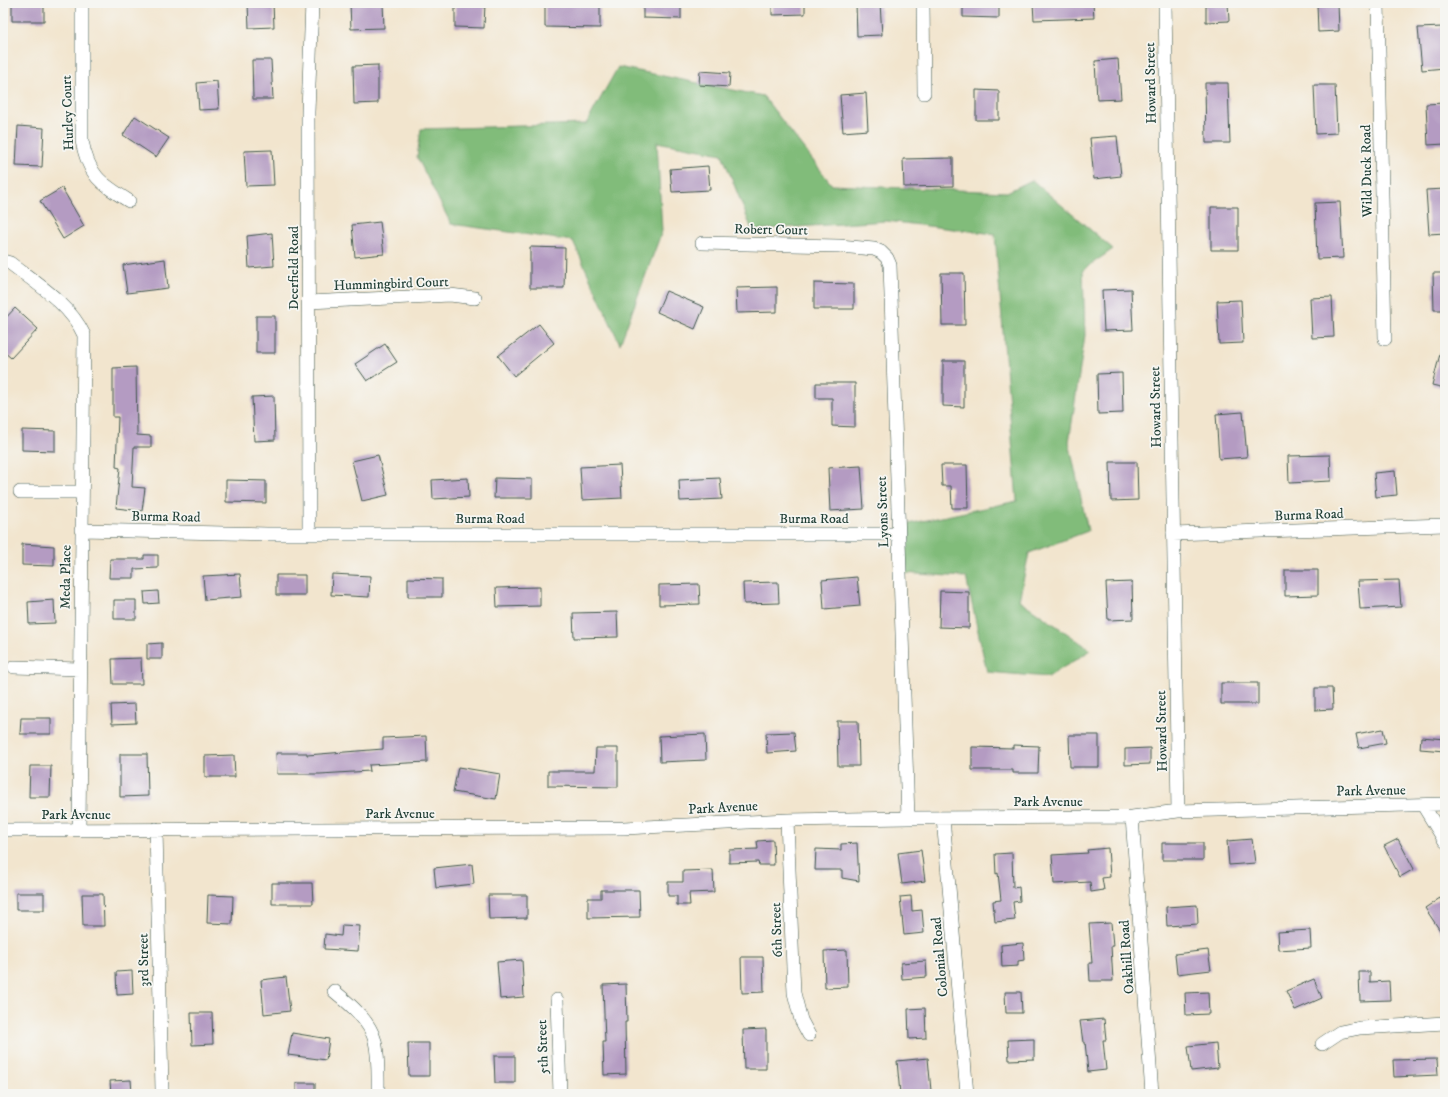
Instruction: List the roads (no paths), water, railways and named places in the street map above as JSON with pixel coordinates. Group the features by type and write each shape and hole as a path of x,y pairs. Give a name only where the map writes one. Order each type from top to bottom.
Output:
{"street":[{"name":"Hurley Court","path":"82,3 82,140 85,156 92,173 105,186 129,201"},
{"name":"Deerfield Road","path":"309,534 308,112 312,3"},
{"path":"923,3 924,93"},
{"name":"Howard Street","path":"1165,3 1178,811"},
{"name":"Wild Duck Road","path":"1378,3 1386,339"},
{"name":"Robert Court","path":"702,243 839,246"},
{"name":"Lyons Street","path":"839,246 874,249 881,252 887,258 890,265 908,818"},
{"name":"Meda Place","path":"3,261 10,264 56,298 79,324 84,336 79,830"},
{"name":"Hummingbird Court","path":"309,302 450,295 475,298"},
{"path":"20,492 82,492"},
{"name":"Burma Road","path":"1173,534 1445,525"},
{"name":"Burma Road","path":"81,530 309,534 898,534"},
{"path":"14,667 80,669"},
{"name":"Park Avenue","path":"3,830 624,828 787,820 1132,817 1178,811 1445,804"},
{"path":"1423,805 1445,841"},
{"name":"Oakhill Road","path":"1132,817 1152,1094"},
{"name":"Colonial Road","path":"943,818 967,1094"},
{"name":"6th Street","path":"787,820 794,993 801,1020 809,1035"},
{"name":"3rd Street","path":"156,829 162,1090"},
{"path":"334,991 347,1002 366,1023 374,1040 378,1056 378,1094"},
{"name":"5th Street","path":"557,1000 560,1094"},
{"path":"1322,1044 1340,1032 1360,1028 1445,1023"}]}
